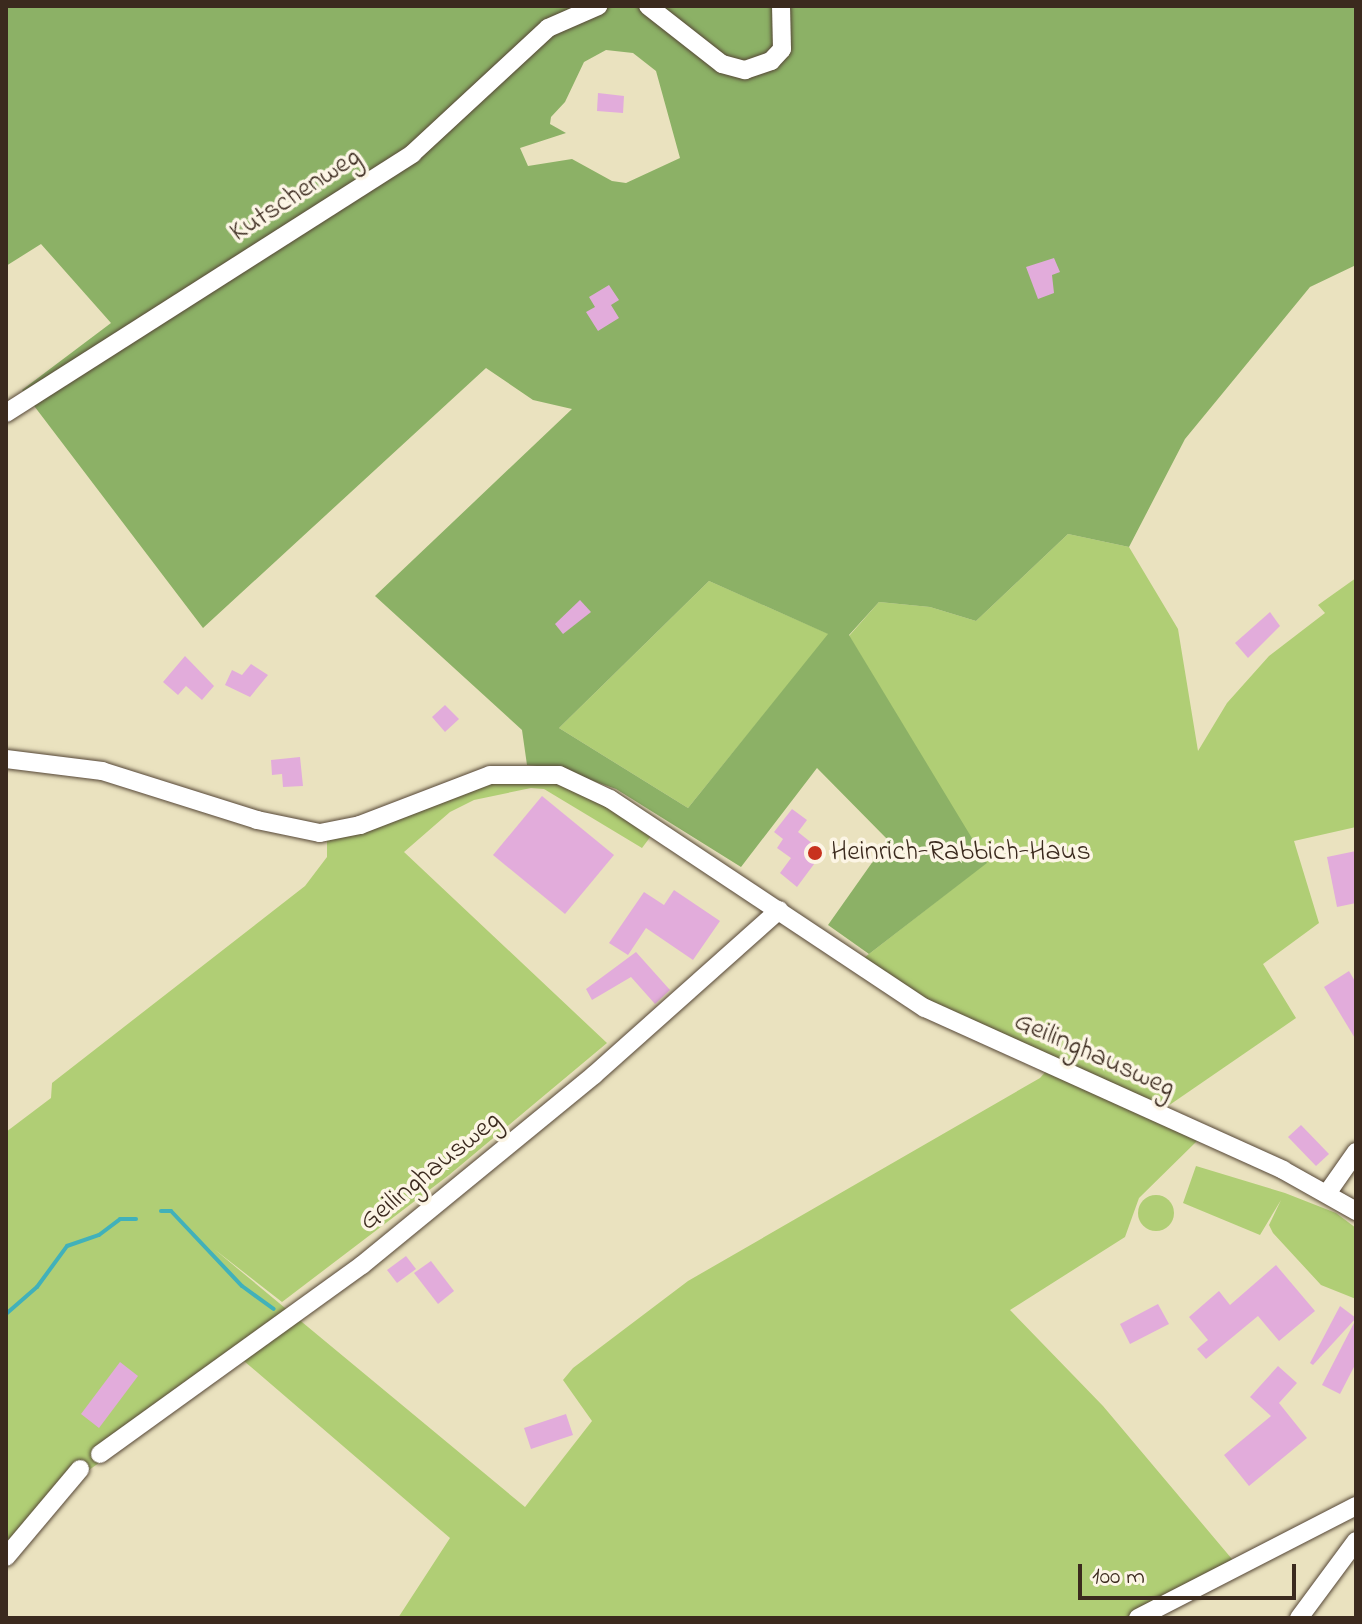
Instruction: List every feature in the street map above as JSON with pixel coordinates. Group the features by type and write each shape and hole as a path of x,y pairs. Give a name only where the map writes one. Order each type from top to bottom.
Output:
{"street":[{"name":"Kutschenweg","path":"6,413 412,154 548,28 598,6"},
{"path":"648,6 722,64 745,70 771,61 782,49 781,6"},
{"name":"Geilinghausweg","path":"6,759 102,771 257,820 320,833 360,825 490,775 559,775 610,799 925,1008 972,1033 1328,1192 1356,1211"},
{"name":"Geilinghausweg","path":"100,1454 362,1265 594,1075 779,910"},
{"path":"1328,1192 1356,1152"},
{"path":"6,1557 80,1469"},
{"path":"1138,1618 1356,1506"},
{"path":"1299,1618 1356,1541"}],"green space":[{"path":"6,6 1356,6 1356,265 1310,287 1185,439 1129,547 1068,534 976,621 930,607 879,602 849,635 987,863 869,954 828,925 888,840 817,768 741,867 616,789 557,768 527,765 522,730 375,596 572,409 533,400 486,368 203,628 22,390 111,323 41,244 6,266","holes":["606,50 633,53 656,71 680,158 626,183 612,181 572,159 528,166 520,148 566,133 550,124 551,117 565,102 584,62","709,581 828,634 688,808 559,728"]},
{"path":"1068,534 1129,547 1178,629 1198,751 1227,703 1269,656 1325,613 1318,605 1356,578 1356,827 1294,841 1319,923 1263,964 1296,1018 1168,1106 985,1038 860,961 986,863 849,636 879,602 930,607 976,621"},
{"path":"709,581 829,634 688,808 559,728"},
{"path":"555,777 654,832 642,848 544,789 531,788 474,800 450,812 404,852 607,1043 449,1175 282,1302 214,1249 525,1507 592,1421 563,1380 573,1368 688,1281 1040,1078 1049,1068 1197,1141 1139,1198 1125,1237 1010,1310 1103,1406 1237,1565 1132,1618 398,1618 450,1538 244,1361 69,1484 6,1560 6,1132 51,1098 52,1083 305,886 327,857 327,840 491,780"},
{"path":"1196,1166 1285,1193 1336,1213 1356,1228 1356,1299 1321,1285 1273,1233 1269,1225 1281,1200 1260,1235 1183,1203"},
{"path":"1156,1195 1169,1200 1174,1213 1169,1226 1156,1231 1143,1226 1138,1213 1143,1200"}],"building":[{"path":"598,93 624,96 623,113 597,111"},
{"path":"1054,258 1060,272 1052,275 1054,293 1038,299 1026,267"},
{"path":"609,285 619,300 611,305 619,318 598,331 586,312 595,307 589,297"},
{"path":"580,600 591,612 563,634 555,624"},
{"path":"1270,612 1280,626 1248,658 1235,643"},
{"path":"185,656 214,686 202,700 186,686 178,695 163,682"},
{"path":"251,664 268,675 250,697 225,685 232,670 242,675"},
{"path":"445,705 459,719 445,732 432,717"},
{"path":"300,757 303,786 283,787 282,774 272,775 271,760"},
{"path":"542,796 614,855 565,914 493,855"},
{"path":"792,809 807,820 798,832 823,852 797,887 780,873 791,858 777,848 783,839 774,832"},
{"path":"1356,851 1356,903 1337,907 1327,857"},
{"path":"674,890 720,921 693,960 646,928 628,955 609,943 644,892 664,905"},
{"path":"636,952 670,990 655,1004 631,977 592,1000 586,989"},
{"path":"1349,971 1356,983 1356,1040 1324,987"},
{"path":"1301,1125 1329,1154 1316,1166 1288,1137"},
{"path":"406,1256 416,1269 397,1283 387,1270"},
{"path":"431,1261 454,1291 438,1304 414,1273"},
{"path":"1276,1265 1315,1311 1279,1341 1258,1316 1206,1359 1197,1349 1208,1340 1189,1317 1219,1291 1230,1305"},
{"path":"1158,1304 1169,1324 1130,1344 1120,1324"},
{"path":"1340,1306 1356,1318 1313,1365 1310,1363"},
{"path":"1356,1319 1356,1363 1340,1394 1322,1385"},
{"path":"120,1362 138,1376 99,1428 81,1414"},
{"path":"1278,1366 1297,1383 1279,1403 1307,1438 1249,1486 1224,1455 1271,1416 1250,1397"},
{"path":"566,1414 573,1435 531,1449 524,1428"}],"waterway":[{"path":"161,1211 171,1211 242,1286 274,1309"},
{"path":"6,1314 37,1287 67,1246 99,1235 120,1219 136,1219"}],"place":[{"name":"Heinrich-Rabbich-Haus","path":"815,853"}]}
